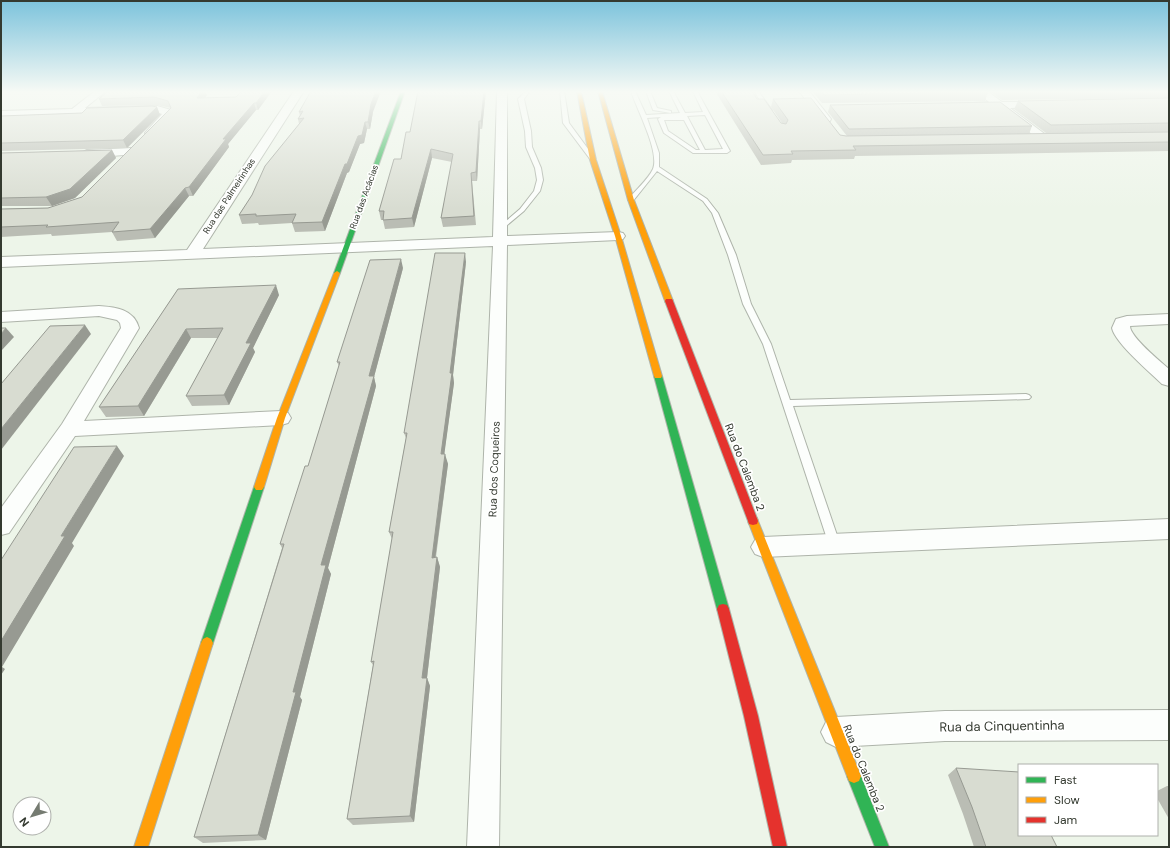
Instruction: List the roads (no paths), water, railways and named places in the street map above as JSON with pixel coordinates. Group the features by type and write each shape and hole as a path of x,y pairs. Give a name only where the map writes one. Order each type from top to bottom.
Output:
{"main road":[{"name":"Rua das Acácias","path":"141,847 281,418 389,131"},
{"path":"588,131 594,160 616,230 708,552 751,716 780,847"},
{"name":"Rua do Calemba 2","path":"611,131 631,200 763,547 882,847"}],"street":[{"path":"121,163 153,131"},
{"name":"Rua das Palmeirinhas","path":"196,248 273,131"},
{"name":"Rua dos Coqueiros","path":"483,847 498,313 501,131"},
{"path":"1028,139 1048,138 1037,131"},
{"path":"78,154 132,152"},
{"path":"1,262 196,248 616,230"},
{"path":"1,249 196,248"},
{"path":"1,317 99,311 119,314 130,323 130,328 69,429 1,526"},
{"path":"1169,319 1127,321 1122,323 1121,328 1122,333 1169,380"},
{"path":"69,429 281,418"},
{"path":"763,547 1169,529"},
{"name":"Rua da Cinquentinha","path":"836,732 945,726 1169,725"}],"lane":[{"path":"499,235 537,191 540,180 538,168 529,147 528,131"},
{"path":"572,131 594,160"},
{"path":"631,200 656,168 658,159 655,145 649,131"},
{"path":"665,131 696,152 727,151 716,131"},
{"path":"692,131 703,151"},
{"path":"656,168 705,200 715,214 732,255 747,304 767,344 834,544"},
{"path":"787,403 1026,397"}]}
